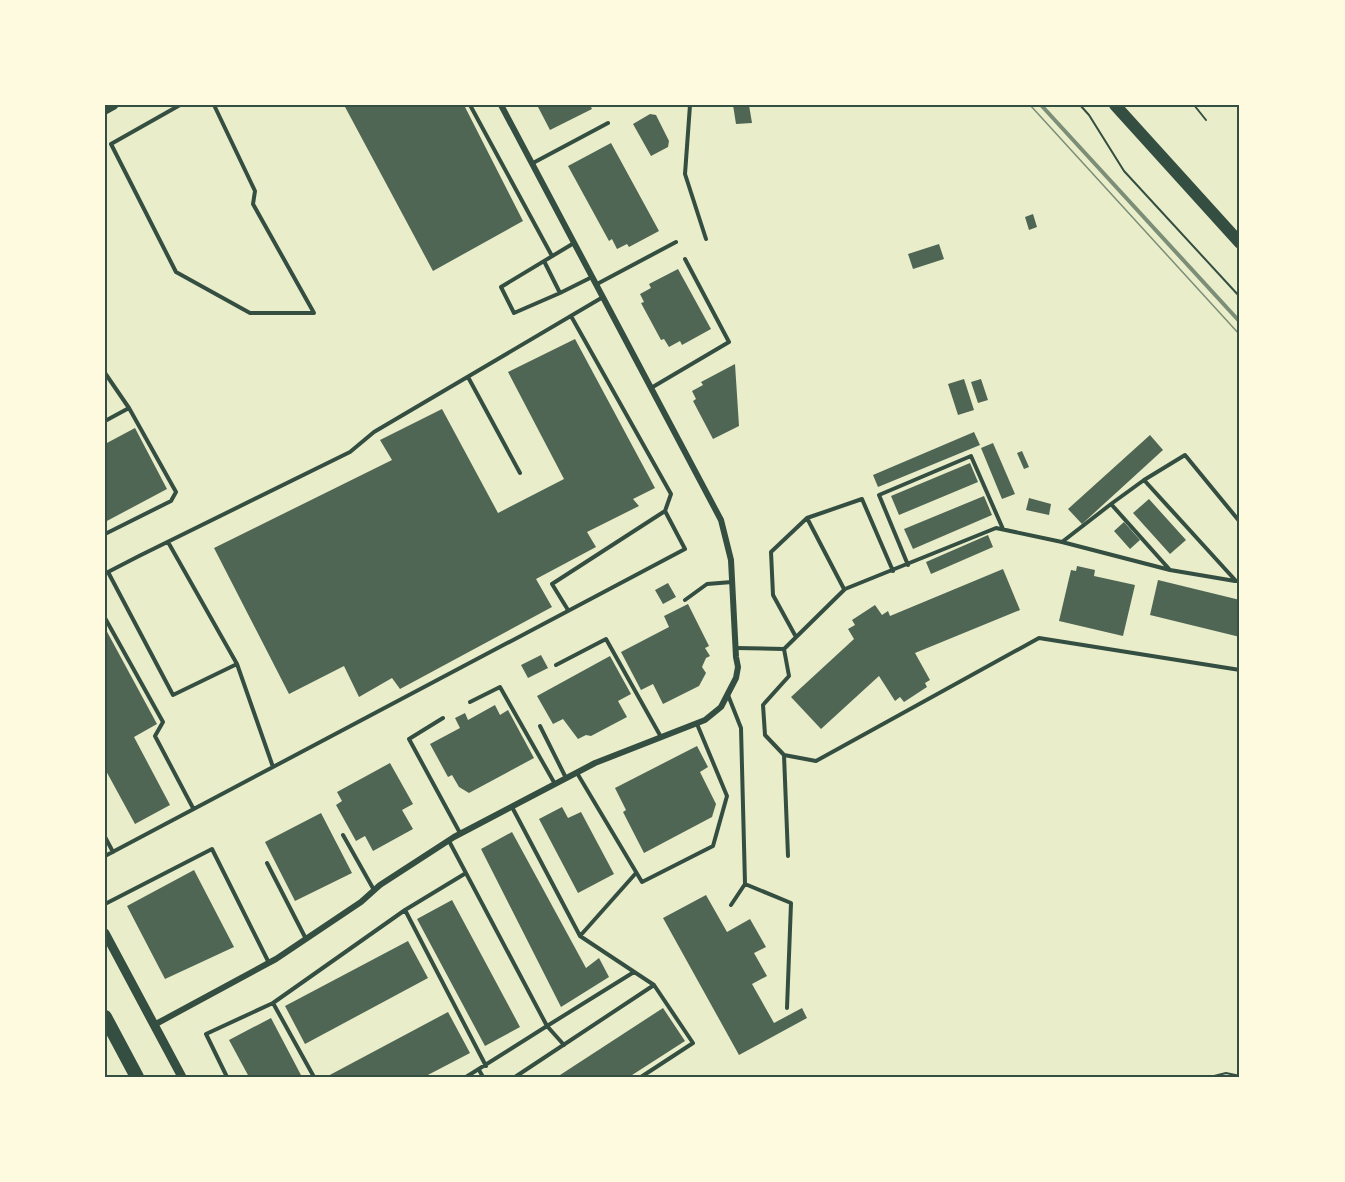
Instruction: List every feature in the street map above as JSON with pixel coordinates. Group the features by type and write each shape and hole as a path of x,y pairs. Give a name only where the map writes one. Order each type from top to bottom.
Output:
{"highway":[{"path":"105,1017 137,1077"}],"main road":[{"path":"1115,105 1240,243"}],"street":[{"path":"105,110 114,105"},
{"path":"154,1025 269,963 361,902 374,890 461,834 566,778 705,720 721,707 736,678 738,667 731,560 721,520 501,105"},
{"path":"105,933 182,1077"}],"lane":[{"path":"180,105 111,144 176,272 250,313 314,313 254,204 255,191 214,105"},
{"path":"470,105 552,256"},
{"path":"690,105 685,174 706,239"},
{"path":"532,164 608,123"},
{"path":"596,284 676,242"},
{"path":"574,243 501,287 514,313 592,277"},
{"path":"651,388 729,342 685,259"},
{"path":"544,261 560,293"},
{"path":"237,664 172,695 108,572 350,452 374,432 603,297"},
{"path":"568,610 552,584 665,511 671,494 571,316"},
{"path":"105,373 129,408 176,492 171,501 105,534"},
{"path":"468,377 520,473"},
{"path":"105,421 129,408"},
{"path":"1062,543 1144,480 1185,455 1240,522"},
{"path":"908,565 879,495 971,456 1003,530"},
{"path":"1144,480 1238,581"},
{"path":"796,637 772,595 771,552 807,518 862,499 893,571"},
{"path":"1111,504 1170,570"},
{"path":"105,856 685,549 665,511"},
{"path":"807,518 844,589"},
{"path":"736,648 784,649 844,589 996,528 1170,570 1238,581"},
{"path":"168,542 237,664 273,767"},
{"path":"685,600 707,584 732,582"},
{"path":"105,618 163,722 155,736 193,808"},
{"path":"784,649 789,676 764,705 765,735 784,754 816,761 1039,638 1240,670"},
{"path":"556,666 606,639 661,738"},
{"path":"470,702 500,687 555,784"},
{"path":"728,694 741,728 745,884 731,905"},
{"path":"443,718 409,739 461,834"},
{"path":"577,773 642,882 713,846 727,796 697,724"},
{"path":"540,726 566,778"},
{"path":"784,754 788,856"},
{"path":"512,807 580,936 654,985 693,1043 641,1077"},
{"path":"343,835 374,890"},
{"path":"105,837 112,852"},
{"path":"449,841 547,1026 564,1045"},
{"path":"105,904 212,849 269,963"},
{"path":"267,863 306,939"},
{"path":"227,1077 206,1034 273,1003 405,910 466,873"},
{"path":"580,936 636,873"},
{"path":"745,884 791,903 787,1008"},
{"path":"405,910 486,1065"},
{"path":"466,1077 634,972"},
{"path":"515,1077 654,985"},
{"path":"273,1003 314,1077"},
{"path":"478,1071 483,1077"}],"path":[{"path":"1080,105 1089,115 1124,171 1240,297"},
{"path":"1194,105 1206,120"},
{"path":"1210,1077 1226,1072 1240,1076"}],"building":[{"path":"344,105 464,105 523,221 433,271"},
{"path":"537,105 590,105 592,109 550,130"},
{"path":"733,105 749,105 752,123 736,124"},
{"path":"650,114 656,115 669,141 668,147 651,156 633,124"},
{"path":"611,143 659,231 629,247 627,244 617,249 612,239 609,241 568,166"},
{"path":"1033,214 1037,227 1029,230 1025,217"},
{"path":"939,244 944,259 913,269 908,254"},
{"path":"678,269 711,329 682,345 680,341 669,347 664,339 661,340 641,303 644,302 640,294 651,288 649,284"},
{"path":"575,339 655,488 633,499 639,506 587,532 596,547 536,579 552,607 400,689 392,678 359,697 344,666 289,694 214,548 392,460 380,440 442,409 498,513 564,479 508,372"},
{"path":"735,364 739,426 713,439 693,401 696,399 692,391 703,385 701,382"},
{"path":"964,379 974,410 958,415 948,384"},
{"path":"981,379 988,400 978,403 971,382"},
{"path":"135,428 167,489 105,522 105,444"},
{"path":"974,432 980,445 878,487 873,475"},
{"path":"1150,435 1163,450 1082,524 1068,509"},
{"path":"993,443 1015,494 1002,499 981,448"},
{"path":"1022,451 1029,467 1024,469 1017,453"},
{"path":"970,463 978,482 899,515 891,496"},
{"path":"984,496 992,515 913,549 904,529"},
{"path":"1029,498 1051,504 1049,515 1026,510"},
{"path":"1149,499 1186,540 1170,554 1133,513"},
{"path":"1124,522 1140,540 1130,549 1114,531"},
{"path":"988,535 993,547 931,574 926,562"},
{"path":"1077,566 1095,570 1094,576 1135,585 1123,636 1059,621 1071,570 1076,571"},
{"path":"1003,569 1020,610 915,653 930,680 925,683 927,687 904,702 900,697 895,701 879,676 821,729 791,697 854,639 848,629 855,625 852,620 875,605 882,615 888,611 890,616"},
{"path":"1158,580 1240,600 1240,637 1150,615"},
{"path":"668,583 676,597 663,604 655,590"},
{"path":"688,604 709,646 705,648 710,656 706,658 702,667 706,673 699,686 663,704 653,684 641,690 621,652 669,627 664,616"},
{"path":"105,628 157,724 134,737 170,805 135,824 105,769"},
{"path":"541,655 548,668 528,678 521,665"},
{"path":"610,656 631,694 618,701 627,717 591,736 586,735 578,739 563,719 553,724 537,696"},
{"path":"495,705 500,715 508,710 534,758 469,793 459,787 452,775 448,777 430,744 460,728 455,718 465,713 468,720"},
{"path":"697,746 708,767 700,772 716,804 712,817 644,853 623,812 626,810 615,788"},
{"path":"390,763 413,804 402,810 413,829 373,851 365,836 356,841 336,805 342,801 337,792"},
{"path":"562,807 568,818 581,812 614,874 578,893 539,819"},
{"path":"321,813 352,873 295,901 265,842"},
{"path":"512,832 586,968 599,958 609,977 561,1007 481,849"},
{"path":"194,870 234,947 165,979 127,906"},
{"path":"706,895 727,932 750,919 766,947 754,953 767,976 752,984 774,1023 802,1008 807,1018 739,1055 663,918"},
{"path":"452,900 520,1027 485,1046 417,919"},
{"path":"408,941 428,978 305,1044 285,1006"},
{"path":"663,1008 685,1041 629,1077 557,1077"},
{"path":"448,1012 470,1053 424,1077 326,1077"},
{"path":"271,1018 302,1077 249,1077 229,1040"}],"tram line":[{"path":"1030,105 1240,335"}],"railway":[{"path":"1041,105 1240,322"}]}
